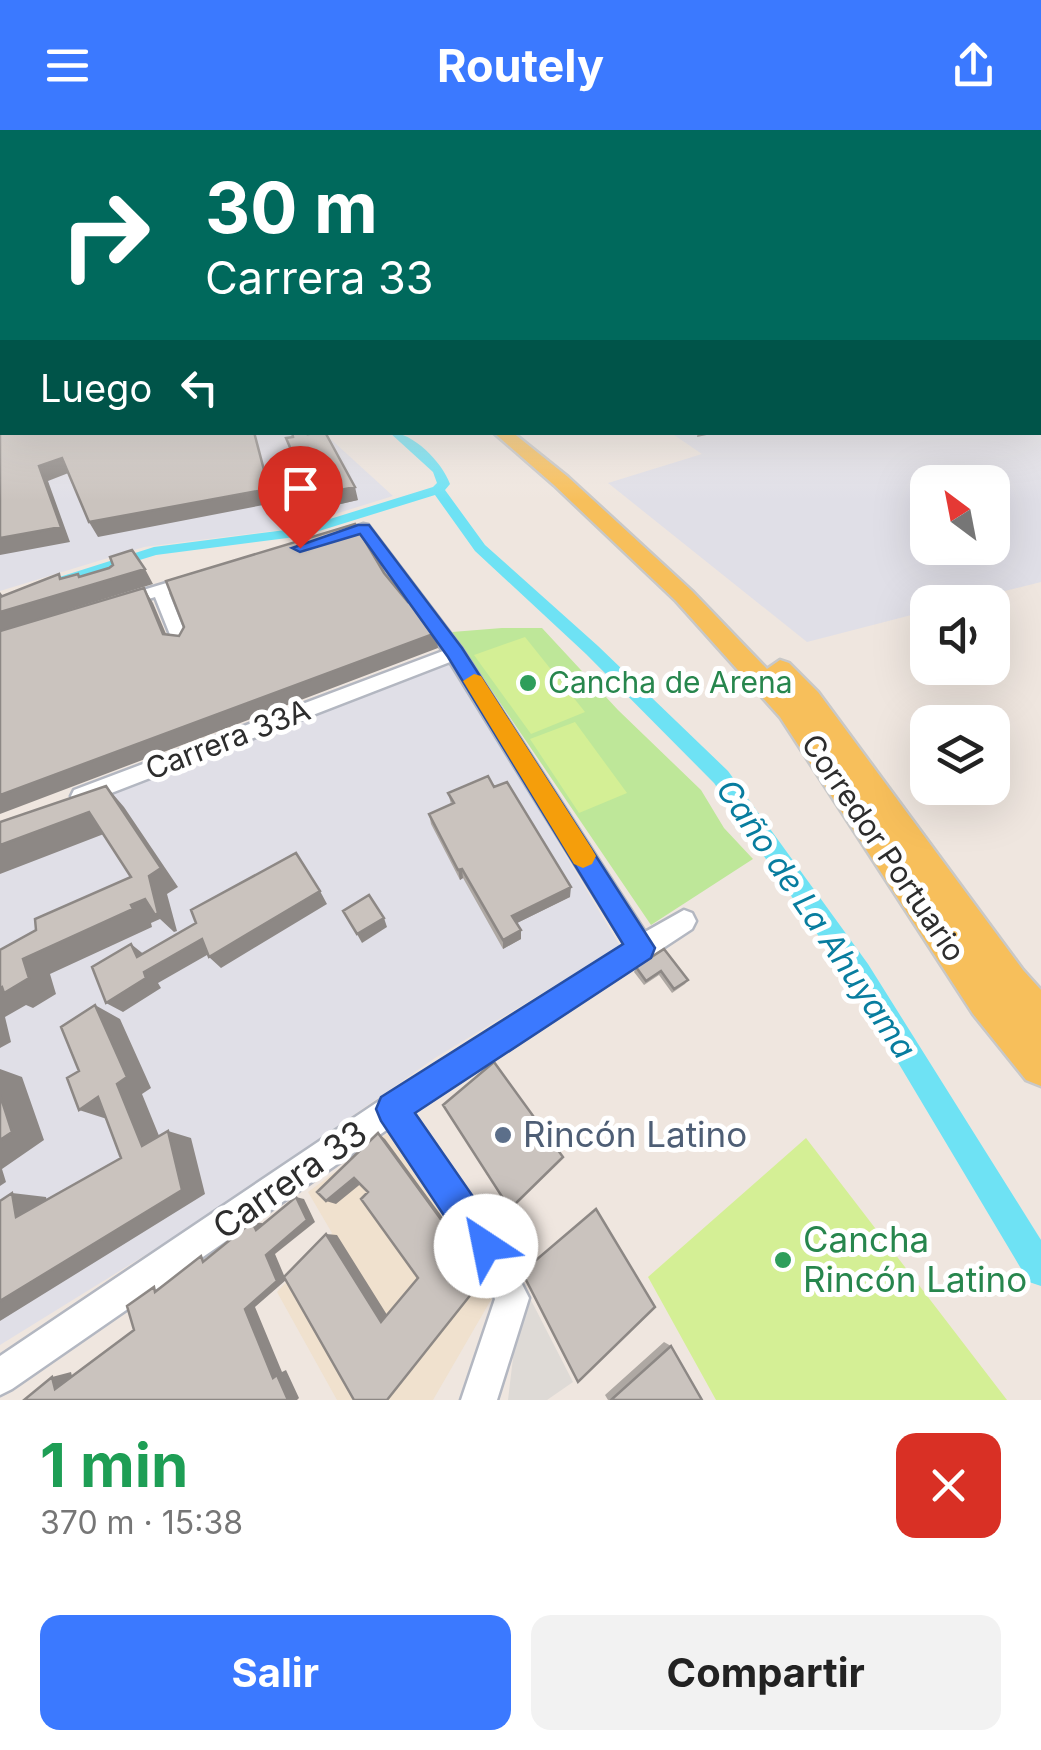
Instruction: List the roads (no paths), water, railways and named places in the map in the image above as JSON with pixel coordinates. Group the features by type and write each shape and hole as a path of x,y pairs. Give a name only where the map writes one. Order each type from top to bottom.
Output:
{"main road":[{"name":"Corredor Portuario","path":"505,435 561,481 684,596 790,710 987,1000 1041,1064"},
{"name":"Corredor Portuario","path":"522,435 750,637 808,699 1009,984 1041,1020"}],"street":[{"path":"316,542 363,528 456,652 641,948"},
{"path":"107,607 208,576"},
{"path":"160,591 181,643"},
{"name":"Carrera 33A","path":"69,800 456,652"},
{"name":"Carrera 33","path":"0,1377 392,1109 684,921"},
{"path":"392,1109 486,1246 512,1298 479,1400"}],"waterway":[{"name":"Caño de La Ahuyama","path":"398,435 439,470 444,484 438,490"},
{"path":"55,581 154,551 303,532 438,490"},
{"name":"Caño de La Ahuyama","path":"438,490 480,548 592,650 721,777 859,973 1041,1270"}],"place":[{"name":"Cancha de Arena","path":"528,683"},
{"name":"Rincón Latino","path":"503,1135"},
{"name":"Cancha Rincón Latino","path":"783,1260"}]}
